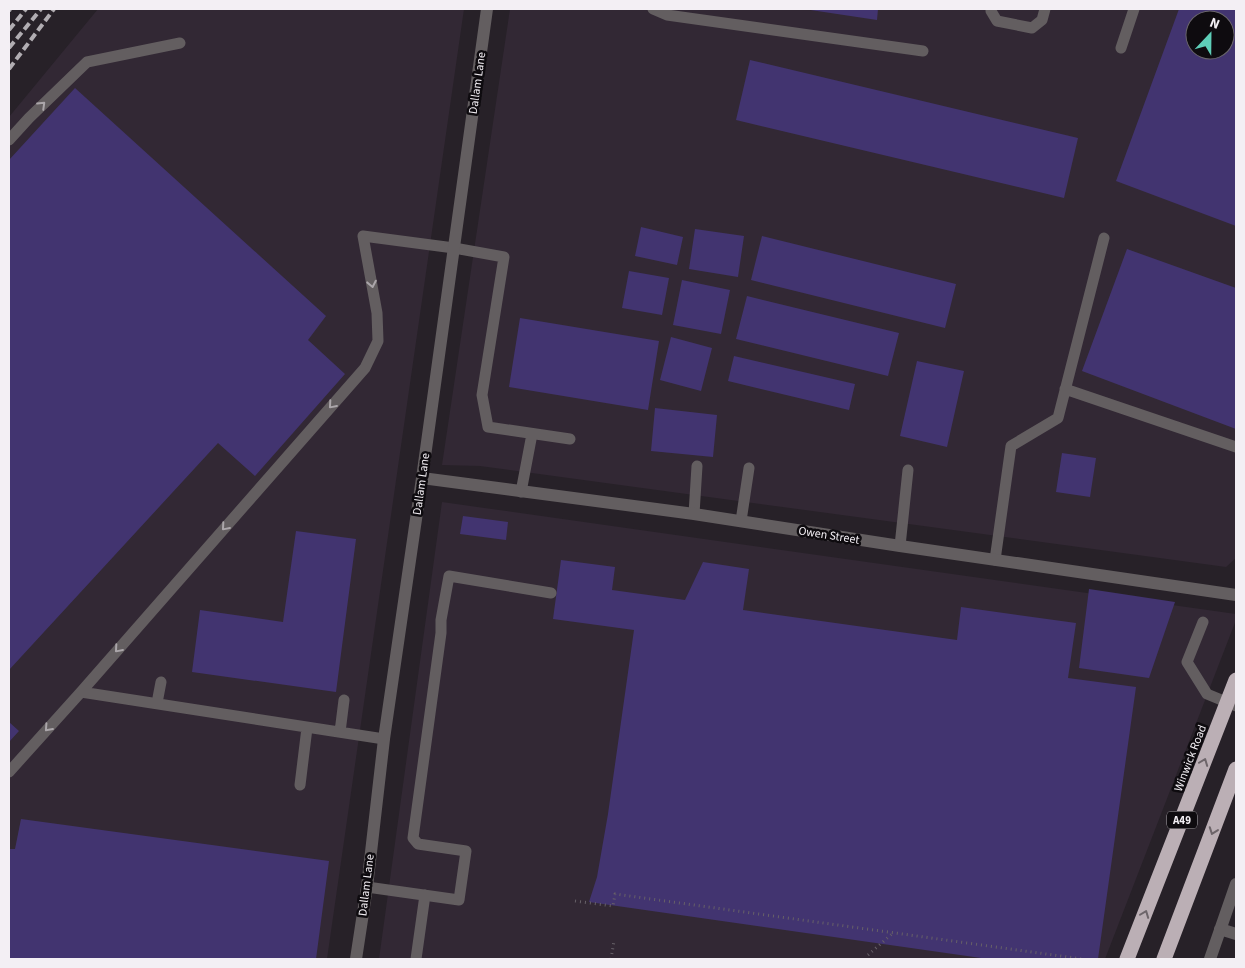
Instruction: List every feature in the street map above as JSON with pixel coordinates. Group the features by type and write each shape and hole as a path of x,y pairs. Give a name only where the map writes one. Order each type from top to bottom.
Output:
{"highway":[{"name":"Winwick Road","path":"1128,959 1232,705 1236,680"},
{"name":"A49","path":"1164,959 1236,769"}],"street":[{"name":"Dallam Lane","path":"356,959 367,887 384,739 487,9"},
{"name":"Owen Street","path":"422,478 694,514 1236,595"},
{"path":"1210,959 1236,884"},
{"path":"1220,929 1236,934"}],"lane":[{"path":"654,9 667,15 923,50"},
{"path":"992,9 991,11 997,21 1032,28 1042,20 1045,9"},
{"path":"1121,48 1134,9"},
{"path":"9,140 29,118 88,62 180,43"},
{"path":"9,772 364,368 378,341 377,313 363,236 454,248 504,257 482,395 488,427 570,439"},
{"path":"995,560 1011,446 1058,418 1104,238"},
{"path":"1066,389 1236,448"},
{"path":"521,492 532,434"},
{"path":"694,514 697,466"},
{"path":"741,522 749,468"},
{"path":"900,546 908,470"},
{"path":"367,887 459,900 466,851 418,844 413,838 442,633 441,620 449,576 551,593"},
{"path":"1203,622 1187,662 1207,694 1232,705"},
{"path":"157,703 162,682"},
{"path":"81,692 384,739"},
{"path":"340,732 344,700"},
{"path":"300,785 307,728"},
{"path":"416,959 425,895"}],"path":[{"path":"575,901 613,906 615,894 1082,959"},
{"path":"868,955 892,933"},
{"path":"611,959 614,941"}],"shaded area":[{"path":"98,9 464,9 327,959 9,959 9,117"},
{"path":"510,9 1236,9 1236,558 1226,567 480,466 442,465"},
{"path":"442,502 1236,614 1236,620 1105,959 379,959"}],"building":[{"path":"804,9 878,9 877,20"},
{"path":"1179,9 1236,9 1236,226 1116,181"},
{"path":"750,60 1078,138 1064,198 736,120"},
{"path":"75,88 326,316 308,340 345,374 255,476 218,443 9,670 9,160"},
{"path":"641,227 683,237 677,265 635,256"},
{"path":"695,229 744,236 738,277 689,269"},
{"path":"762,236 956,284 945,328 751,280"},
{"path":"1127,249 1236,288 1236,429 1082,371"},
{"path":"629,271 669,278 662,315 622,308"},
{"path":"682,280 730,290 721,334 673,325"},
{"path":"747,296 899,333 888,376 736,339"},
{"path":"520,318 659,341 648,410 509,387"},
{"path":"671,337 712,348 701,391 660,380"},
{"path":"734,356 855,384 849,410 728,381"},
{"path":"917,361 964,371 947,447 900,436"},
{"path":"655,408 717,415 713,457 651,451"},
{"path":"1062,453 1096,458 1090,497 1056,492"},
{"path":"463,516 508,522 506,540 460,534"},
{"path":"296,531 356,539 336,692 192,672 200,610 283,622"},
{"path":"561,560 615,567 612,590 685,600 703,562 749,569 743,610 957,640 961,607 1076,623 1068,678 1136,687 1098,959 988,959 589,902 597,877 608,814 634,630 553,619"},
{"path":"1089,589 1175,602 1149,678 1079,668"},
{"path":"9,722 19,731 9,742"},
{"path":"21,819 329,861 316,959 9,959 9,849 15,849"}],"railway":[{"path":"9,30 26,9"},
{"path":"9,48 41,9"},
{"path":"9,69 54,9"}]}
